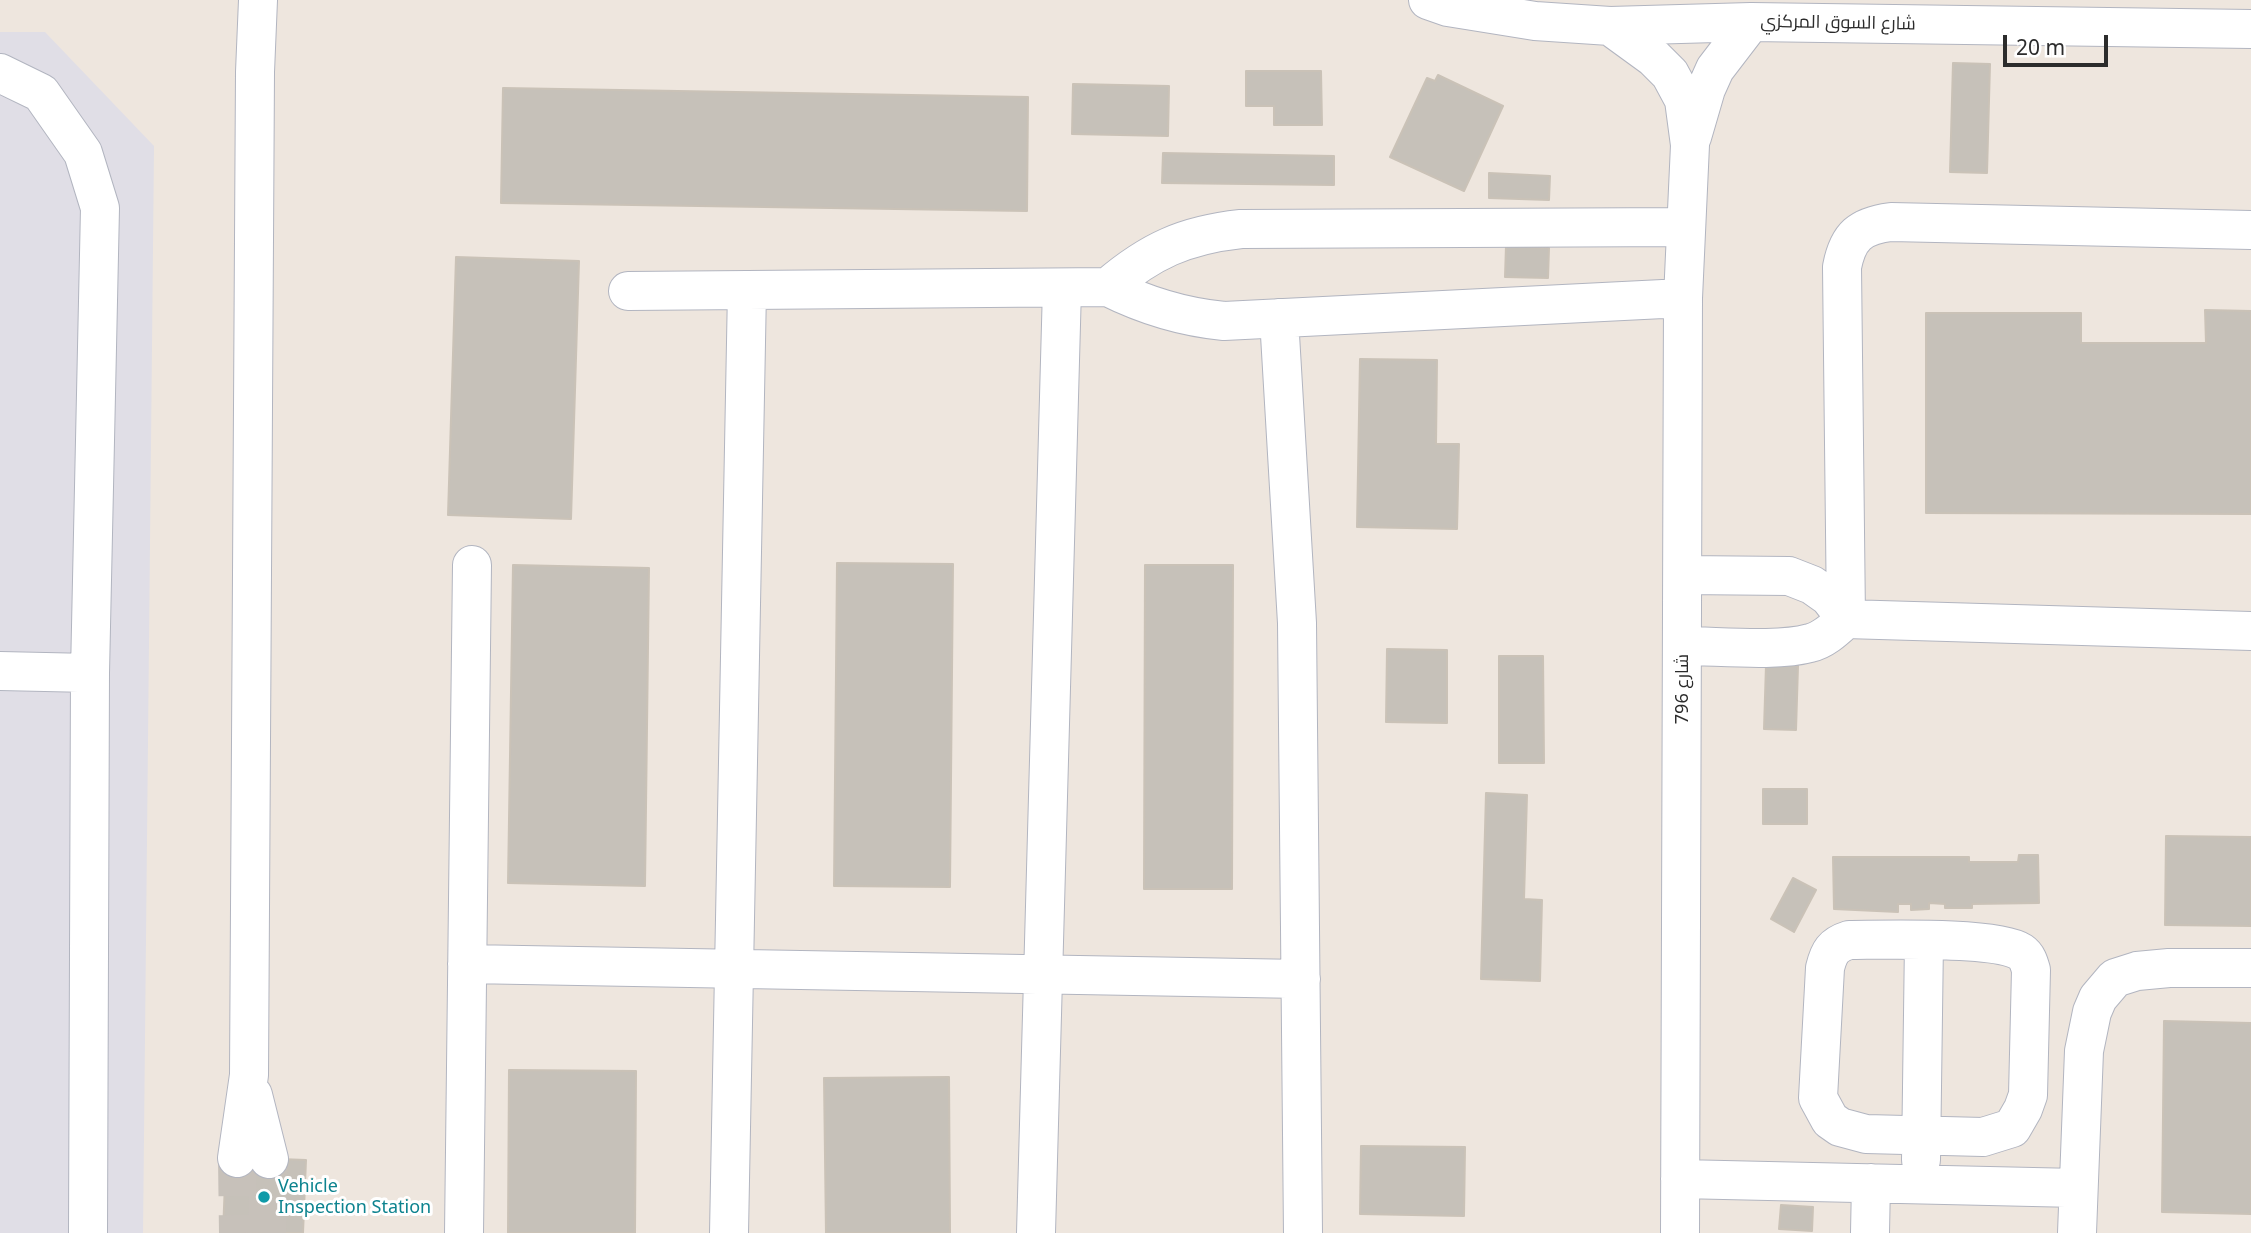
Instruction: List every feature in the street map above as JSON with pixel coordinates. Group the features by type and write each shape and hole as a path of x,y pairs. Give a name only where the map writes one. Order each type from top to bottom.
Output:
{"street":[{"path":"253,1158 249,1076 255,72 258,0"},
{"name":"شارع السوق المركزي","path":"1428,0 1448,7 1507,17 1610,26 1751,22 2251,29"},
{"name":"شارع 796","path":"1690,145 1706,89 1715,69 1751,22"},
{"name":"شارع 796","path":"1610,26 1654,58 1670,74 1684,100 1690,145 1683,298 1680,1233"},
{"path":"0,73 41,93 83,153 100,208 90,673 89,1233"},
{"path":"1846,619 1842,267 1846,249 1856,234 1872,225 1891,222 2251,230"},
{"path":"1108,287 1155,252 1182,240 1211,232 1241,229 1686,227"},
{"path":"628,291 1108,287 1164,311 1224,321 1683,298"},
{"path":"1036,1233 1062,288"},
{"path":"729,1233 747,290"},
{"path":"1279,318 1297,623 1303,1233"},
{"path":"464,1233 472,565"},
{"path":"1684,575 1789,576 1812,585 1829,597 1846,619"},
{"path":"1683,646 1790,647 1812,643 1846,619 2251,631"},
{"path":"0,671 90,673"},
{"path":"1849,940 1979,942 2013,949 2021,952 2028,960 2032,970 2028,1095 2012,1128 1983,1137 1922,1135 1866,1134 1840,1128 1822,1108 1818,1098 1825,968 1828,955 1839,943 1849,940"},
{"path":"1921,1185 1924,941"},
{"path":"467,964 1301,979"},
{"path":"2077,1233 2084,1051 2092,1012 2098,998 2115,978 2137,971 2169,968 2251,968"},
{"path":"1680,1179 2077,1188"},
{"path":"1870,1233 1871,1183"}],"shaded area":[{"path":"0,32 45,32 154,146 143,1233 0,1233"}],"building":[{"path":"1953,63 1990,64 1987,173 1950,172"},
{"path":"1246,71 1321,71 1322,125 1274,125 1274,106 1246,106"},
{"path":"1438,75 1503,106 1464,191 1390,157 1427,78 1435,81"},
{"path":"1073,84 1169,86 1168,136 1072,134"},
{"path":"503,88 1028,97 1027,211 501,203"},
{"path":"1163,153 1334,156 1334,185 1162,183"},
{"path":"1489,173 1550,176 1549,200 1489,198"},
{"path":"1506,246 1549,248 1548,278 1505,277"},
{"path":"456,257 579,261 571,519 448,515"},
{"path":"2205,310 2251,311 2251,514 1926,513 1926,313 2081,313 2081,343 2206,343"},
{"path":"1360,359 1437,360 1436,444 1459,444 1457,529 1357,527"},
{"path":"837,563 953,564 950,887 834,886"},
{"path":"513,565 649,568 645,886 508,883"},
{"path":"1145,565 1233,565 1232,889 1144,889"},
{"path":"1387,649 1447,650 1447,723 1386,722"},
{"path":"1499,656 1543,656 1544,763 1499,763"},
{"path":"1766,665 1798,666 1796,730 1764,729"},
{"path":"1763,789 1807,789 1807,824 1763,824"},
{"path":"1486,793 1527,795 1524,899 1542,900 1540,981 1481,979"},
{"path":"2166,836 2251,837 2251,926 2165,925"},
{"path":"2019,855 2038,855 2039,903 1972,904 1972,908 1945,908 1945,904 1929,903 1929,909 1911,910 1911,904 1898,904 1898,912 1834,909 1833,857 1969,857 1969,862 2018,862"},
{"path":"1793,878 1816,890 1794,932 1771,919"},
{"path":"2164,1021 2251,1023 2251,1214 2162,1212"},
{"path":"509,1070 636,1071 635,1233 508,1233"},
{"path":"949,1077 950,1233 826,1233 824,1078"},
{"path":"1361,1146 1465,1147 1464,1216 1360,1214"},
{"name":"Vehicle Inspection Station","path":"226,1157 306,1160 303,1233 223,1233"},
{"path":"1781,1205 1813,1207 1812,1231 1779,1229"}],"tunnel":[{"path":"237,1158 238,1233"},
{"path":"267,1233 269,1159"}],"place":[{"name":"Vehicle Inspection Station","path":"264,1197"}]}
